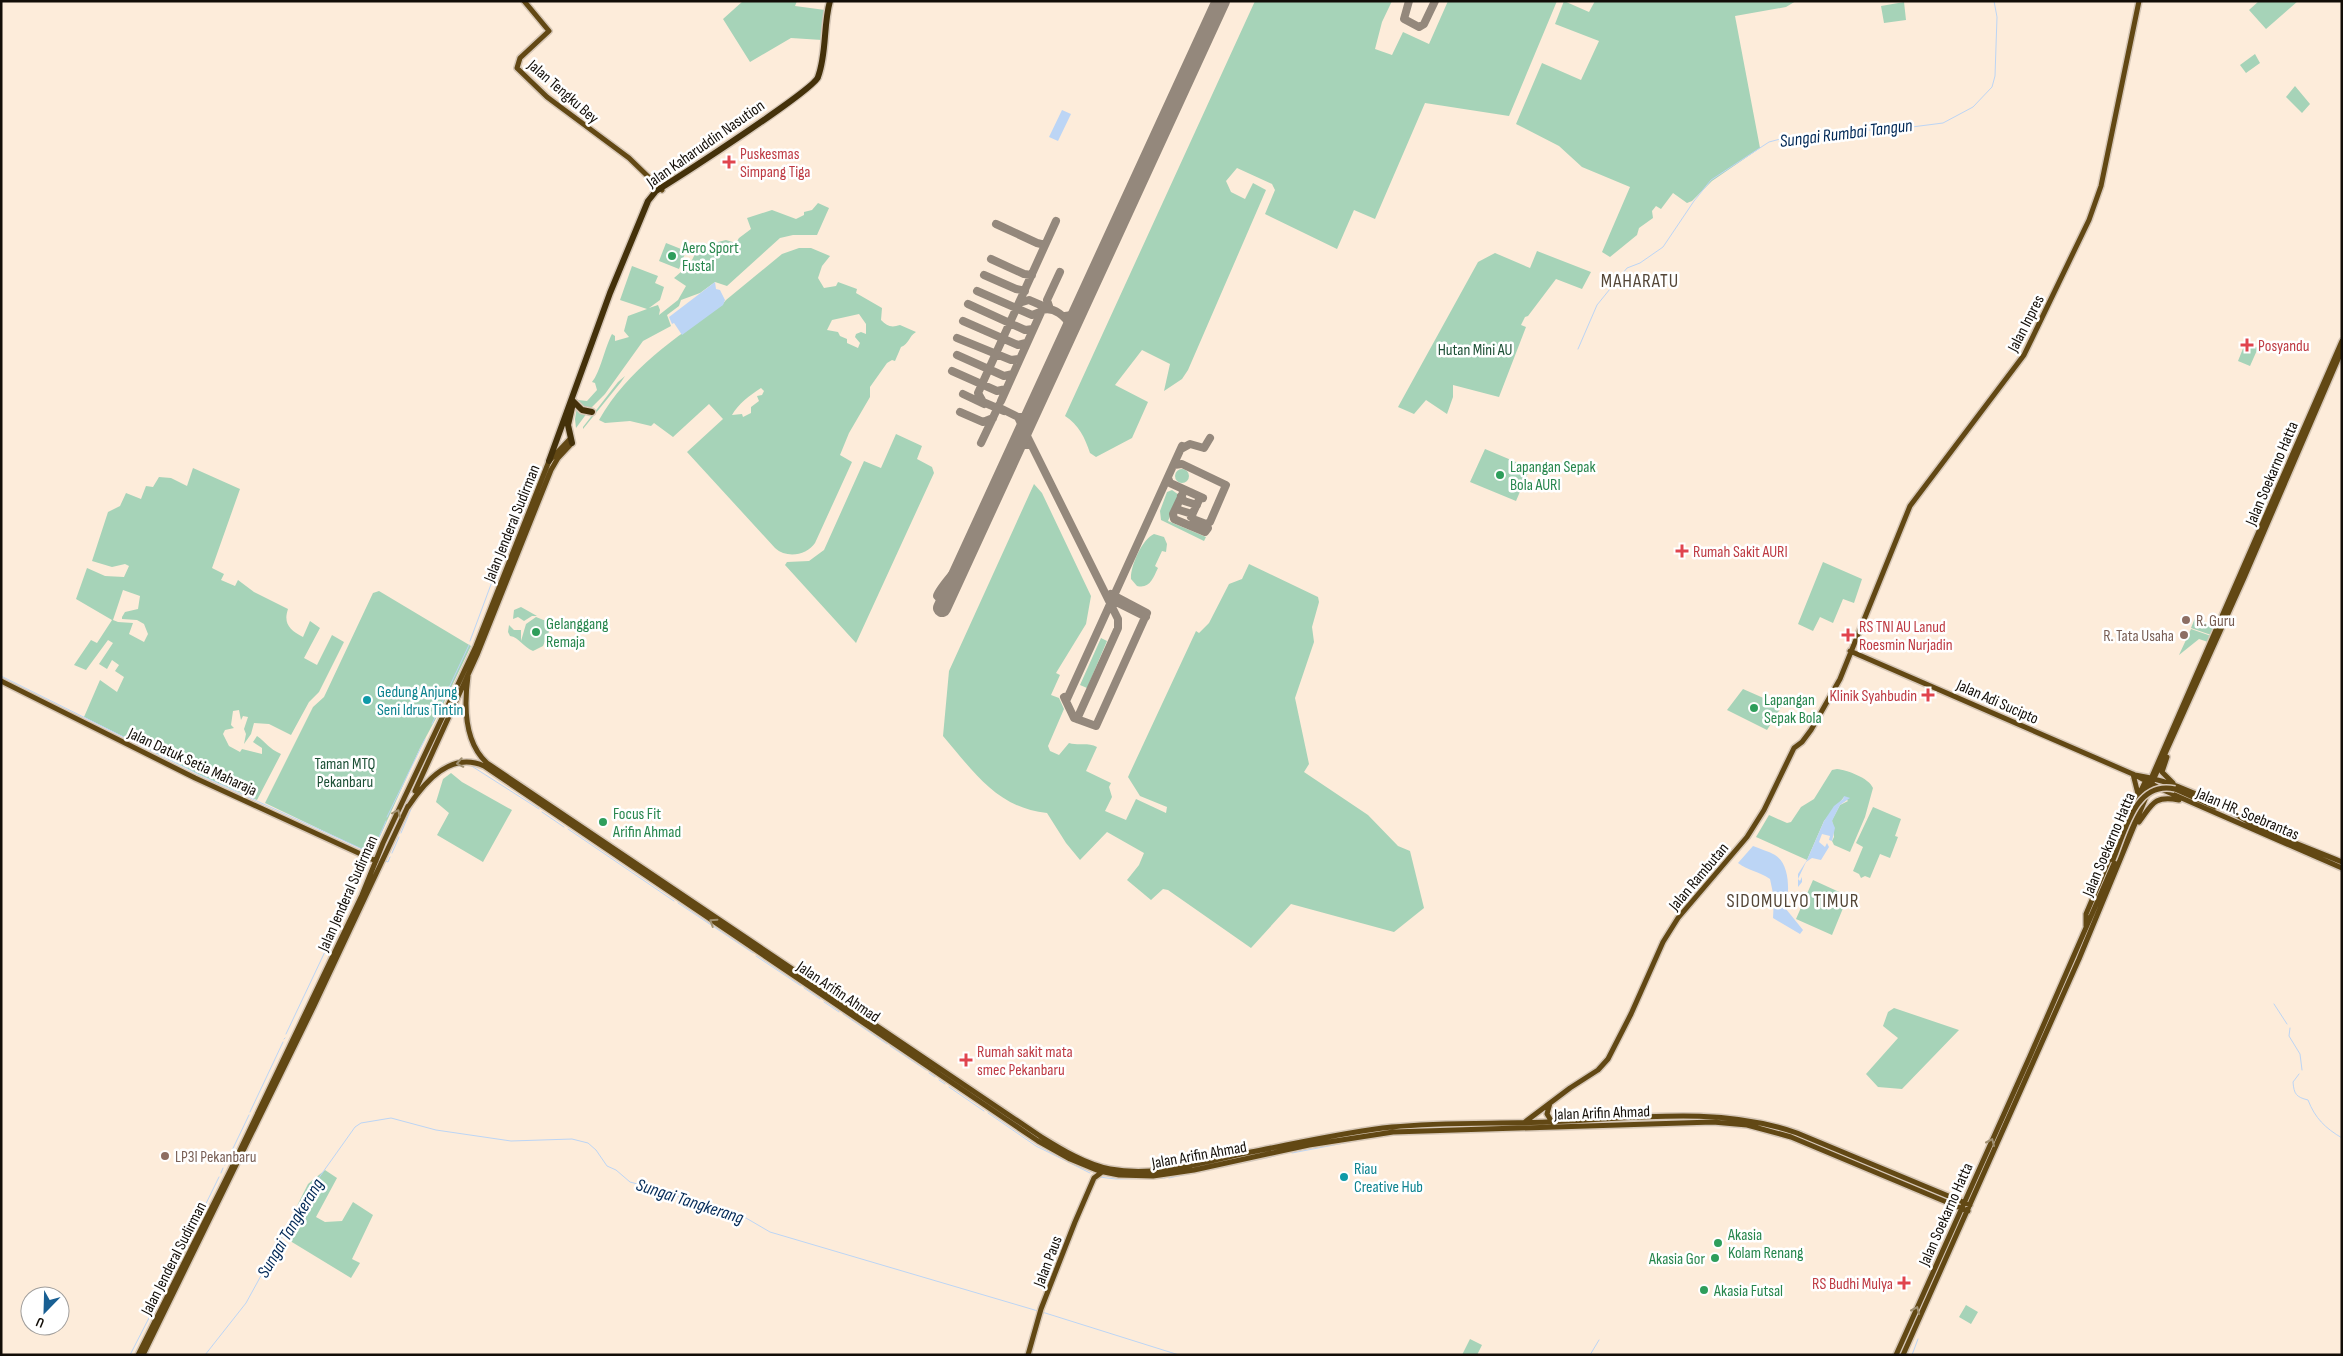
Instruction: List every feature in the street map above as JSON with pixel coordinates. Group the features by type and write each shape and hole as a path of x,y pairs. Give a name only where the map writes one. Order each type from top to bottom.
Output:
{"highway":[{"name":"Jalan Kaharuddin Nasution","path":"662,189 816,81 821,66 825,21 830,1"},
{"name":"Jalan Kaharuddin Nasution","path":"549,461 646,205 652,195 817,86 824,68 828,28 834,1"},
{"name":"Jalan Kaharuddin Nasution","path":"571,441 569,421 582,373"},
{"path":"573,401 582,410 592,412"}],"main road":[{"name":"Jalan Tengku Bey","path":"524,1 549,31 520,58 517,68 547,97 629,158 662,189"},
{"name":"Jalan Inpres","path":"1850,651 1910,506 1942,467 2024,355 2089,220 2101,186 2139,1"},
{"name":"Jalan Soekarno Hatta","path":"2291,464 2342,341"},
{"name":"Jalan Soekarno Hatta","path":"1903,1355 1961,1218 1963,1205 2134,828 2149,781 2174,733 2342,350"},
{"name":"Jalan Jenderal Sudirman","path":"439,731 468,676 549,461 571,441"},
{"name":"Jalan Jenderal Sudirman","path":"143,1355 408,807 553,466 571,441"},
{"name":"Jalan Rambutan","path":"1524,1123 1598,1070 1608,1059 1631,1014 1663,942 1678,918 1747,836 1768,803 1797,747 1840,679 1850,651"},
{"name":"Jalan Adi Sucipto","path":"1850,651 2149,781"},
{"name":"Jalan Soekarno Hatta","path":"1896,1355 1961,1218 1969,1208 2061,992 2086,926 2149,781 2208,654"},
{"name":"Jalan Arifin Ahmad","path":"468,676 466,690 468,726 479,755 605,846"},
{"name":"Jalan Datuk Setia Maharaja","path":"1,681 195,778 376,861"},
{"path":"2174,733 2162,772 2176,788"},
{"name":"Jalan Jenderal Sudirman","path":"138,1355 312,1005 376,861 436,739"},
{"name":"Jalan Arifin Ahmad","path":"408,807 422,786 442,770 459,762 474,762 484,766 779,962 1058,1153 1102,1172 1119,1175 1159,1175 1392,1127 1447,1127 1645,1120 1698,1116 1744,1119 1783,1128 1969,1208"},
{"path":"2134,774 2138,794"},
{"path":"2086,926 2085,918 2088,909 2138,794 2149,781"},
{"name":"Jalan HR. Soebrantas","path":"2149,781 2176,788 2341,865"},
{"name":"Jalan HR. Soebrantas","path":"2149,781 2189,802 2341,865"},
{"path":"2095,906 2096,898 2142,797 2153,789 2176,788"},
{"path":"2134,828 2149,807 2158,799 2171,798 2189,802"},
{"path":"1551,1103 1547,1114 1552,1122"},
{"name":"Jalan Arifin Ahmad","path":"1447,1127 1645,1120"},
{"name":"Jalan Arifin Ahmad","path":"1028,1131 1077,1157 1110,1169 1167,1170 1261,1153"},
{"path":"1090,1168 1094,1178 1102,1172"},
{"name":"Jalan Paus","path":"1028,1355 1041,1309 1094,1178"}],"green space":[{"path":"743,1 797,1 795,6 825,10 822,40 791,38 750,62 723,19"},
{"path":"1255,1 1392,1 1382,22 1375,49 1392,55 1403,32 1429,44 1448,1 1557,1 1509,116 1425,103 1375,219 1354,210 1337,249 1265,214 1275,190 1272,184 1237,168 1226,181 1231,192 1245,199 1253,183 1266,190 1188,370 1182,379 1164,391 1170,364 1142,350 1115,385 1148,402 1132,438 1096,457 1090,453 1084,437 1078,428 1065,416"},
{"path":"1564,1 1589,12 1595,1 1796,1 1786,7 1735,16 1760,148 1712,181 1692,201 1687,203 1673,193 1661,209 1656,206 1652,211 1653,218 1639,228 1637,235 1610,257 1602,252 1630,187 1582,167 1559,146 1516,124 1542,63 1581,80 1599,41 1555,24"},
{"path":"2259,1 2298,1 2266,29 2249,10"},
{"path":"1904,2 1906,20 1884,23 1881,6"},
{"path":"2255,54 2260,63 2246,73 2240,65"},
{"path":"2295,86 2310,104 2302,113 2286,97"},
{"path":"818,203 829,208 817,235 793,235 780,238 727,286 715,282 700,293 681,300 679,306 667,315 671,326 643,341 605,394 590,409 576,428 575,419 578,400 587,401 597,390 595,383 592,382 598,373 612,334 615,336 615,341 629,337 624,331 628,316 647,309 620,300 632,266 658,276 655,283 664,287 660,300 649,308 658,305 659,315 678,300 686,286 674,278 690,264 698,248 717,245 718,242 726,240 736,243 739,238 751,229 747,218 772,210 796,219 804,215 804,212 812,210"},
{"name":"Aero Sport Fustal","path":"666,243 686,251 679,269 659,261"},
{"path":"799,248 811,248 830,256 822,266 818,278 824,288 836,286 838,282 857,289 856,293 882,308 881,320 885,324 889,326 900,325 916,332 901,347 895,361 892,360 887,363 870,387 870,397 849,433 840,455 852,462 815,543 802,553 796,554 785,554 775,548 687,452 723,419 709,404 673,437 654,423 651,426 630,421 605,423 599,420 624,385 638,370 670,342 722,305 782,254","holes":["859,314 866,324 866,334 861,332 856,334 855,337 860,343 858,348 847,343 847,339 840,336 838,332 827,330 832,320","761,388 764,391 762,395 757,396 759,401 751,407 751,413 743,417 742,414 732,415 745,400"]},
{"name":"Hutan Mini AU","path":"1537,251 1591,272 1582,289 1556,279 1528,316 1525,317 1521,325 1526,327 1499,397 1453,385 1453,397 1447,414 1426,400 1414,414 1398,407 1478,262 1495,253 1530,268"},
{"path":"2251,345 2258,348 2250,366 2238,361 2244,346 2249,348"},
{"path":"625,376 621,382 583,429 618,382"},
{"path":"896,434 922,446 917,459 932,467 934,473 856,643 785,565 787,562 809,561 824,550 864,461 881,468"},
{"name":"Lapangan Sepak Bola AURI","path":"1485,449 1530,468 1516,501 1470,482"},
{"path":"193,468 240,489 212,568 224,574 221,580 235,586 238,580 254,592 288,609 287,623 294,632 303,637 310,621 320,628 304,658 317,665 332,635 344,642 319,692 309,702 291,735 269,724 254,723 251,734 244,744 246,734 244,729 248,717 243,716 241,720 239,710 233,711 231,725 234,728 225,730 223,734 229,746 240,752 242,749 262,754 262,748 253,742 257,736 270,748 281,754 257,800 202,776 84,717 100,680 117,692 124,677 115,671 119,665 112,660 107,669 99,664 113,643 108,640 86,670 74,665 91,640 97,643 112,620 76,599 87,568 105,576 124,577 129,566 125,564 112,567 92,561 108,512 120,506 126,493 141,499 146,486 153,487 159,477 171,478 187,486","holes":["123,590 140,596 138,609 125,612 122,619 137,620 144,624 148,634 144,642 129,634 133,623 113,620"]},
{"path":"1179,469 1185,469 1189,476 1185,483 1179,483 1175,479 1175,473"},
{"path":"1034,484 1042,493 1091,596 1086,624 1056,673 1060,675 1051,695 1059,698 1064,709 1048,746 1050,751 1059,755 1069,743 1097,747 1086,771 1111,783 1109,787 1112,797 1105,811 1126,820 1136,799 1166,813 1167,807 1140,796 1128,777 1196,631 1199,633 1209,623 1229,584 1242,579 1249,564 1318,597 1319,602 1312,627 1314,642 1295,698 1309,764 1304,772 1368,815 1398,846 1410,851 1424,908 1394,932 1291,904 1251,948 1168,890 1163,889 1151,900 1127,880 1139,865 1144,853 1107,832 1080,860 1066,843 1047,813 1029,810 1014,804 1000,796 976,775 943,736 949,671"},
{"path":"1172,490 1179,495 1168,521 1206,537 1204,541 1161,520 1160,511 1167,492"},
{"path":"1154,534 1164,537 1167,544 1166,552 1162,551 1155,566 1158,568 1153,579 1145,586 1137,586 1131,579 1135,561 1145,541"},
{"path":"1823,562 1862,579 1854,603 1843,599 1833,623 1820,617 1813,631 1798,624"},
{"name":"Taman MTQ Pekanbaru","path":"379,591 471,646 420,748 372,854 265,803 313,707 324,697 373,593"},
{"path":"521,607 537,616 532,616 524,621 518,617 513,619 514,610"},
{"name":"Gelanggang Remaja","path":"536,617 546,621 550,629 543,646 533,651 516,638 510,636 508,632 509,625 514,630 521,630 521,641 526,624"},
{"path":"2195,618 2215,626 2211,635 2191,628"},
{"path":"2191,629 2211,636 2208,642 2199,639 2179,655"},
{"path":"1101,638 1107,641 1087,688 1080,685"},
{"name":"Lapangan Sepak Bola","path":"1743,689 1782,706 1767,730 1727,710"},
{"path":"1837,769 1862,778 1871,784 1873,788 1865,817 1850,852 1834,845 1832,841 1834,837 1832,820 1840,805 1848,801 1844,797 1824,821 1807,860 1756,837 1769,815 1787,823 1791,822 1801,807 1814,799 1832,770"},
{"path":"451,773 462,782 512,810 483,862 437,835 449,813 436,802 443,779"},
{"path":"1873,807 1901,819 1895,836 1898,837 1890,858 1880,854 1870,878 1865,876 1861,878 1859,874 1853,871 1863,847 1856,843"},
{"path":"1813,880 1848,896 1832,935 1796,919"},
{"path":"1894,1008 1959,1030 1902,1089 1878,1087 1866,1074 1898,1038 1883,1026 1888,1012"},
{"path":"325,1170 337,1178 316,1217 325,1222 342,1221 353,1202 373,1215 352,1259 360,1263 351,1278 282,1236 308,1184"},
{"path":"1966,1305 1978,1312 1971,1324 1959,1317"},
{"path":"1470,1339 1482,1345 1477,1355 1462,1355"}],"water":[{"path":"1062,110 1071,114 1058,141 1049,137"},
{"path":"715,282 716,289 720,290 725,300 723,305 682,335 674,323 672,324 669,317"},
{"path":"1844,796 1850,798 1840,805 1832,821 1835,828 1832,841 1829,840 1830,836 1822,834 1819,842 1825,847 1827,843 1829,847 1821,860 1812,858 1806,862 1798,879 1798,874 1807,860 1824,821 1834,806"},
{"path":"1753,846 1775,855 1784,865 1788,880 1786,909 1803,930 1800,934 1773,918 1774,898 1770,879 1738,863"},
{"path":"1802,877 1802,882 1798,887 1798,879 1800,881"}],"waterway":[{"name":"Sungai Rumbai Tangun","path":"1578,349 1597,305 1627,268 1640,263 1663,247 1694,201 1711,180 1769,142 1788,137 1822,133 1904,128 1943,123 1973,107 1992,87 1995,76 1997,17 1994,1"},
{"path":"510,530 514,518"},
{"path":"499,560 508,534"},
{"path":"494,576 498,564"},
{"path":"470,641 493,579"},
{"path":"432,724 469,645"},
{"path":"1,676 202,776 373,854"},
{"path":"387,817 425,739"},
{"path":"470,765 539,809"},
{"path":"401,833 414,802"},
{"path":"542,812 564,827"},
{"path":"372,853 386,821"},
{"path":"568,829 674,901"},
{"path":"392,853 399,837"},
{"path":"385,861 388,862 390,857"},
{"path":"363,873 369,860"},
{"path":"355,889 361,876"},
{"path":"333,935 351,898"},
{"path":"678,903 753,953"},
{"path":"286,1034 331,939"},
{"path":"756,956 801,986"},
{"path":"804,988 820,999"},
{"path":"824,1002 839,1012"},
{"path":"2274,1004 2287,1024"},
{"path":"843,1014 887,1044"},
{"path":"2290,1028 2289,1036 2300,1054 2302,1070"},
{"path":"250,1112 283,1042"},
{"path":"890,1046 926,1070"},
{"path":"929,1073 935,1077"},
{"path":"2299,1074 2293,1082 2296,1094 2308,1100 2321,1122 2342,1138"},
{"path":"939,1080 945,1084"},
{"path":"949,1087 984,1111"},
{"path":"988,1113 1036,1146 1090,1173"},
{"path":"225,1165 249,1115"},
{"name":"Sungai Tangkerang","path":"205,1355 246,1303 296,1212 307,1203 318,1179 355,1127 361,1123 391,1118 436,1130 511,1141 572,1139 588,1143 596,1150 607,1166 616,1170 630,1182 663,1191 730,1216 746,1218 770,1232 1038,1311"},
{"path":"1292,1153 1360,1140"},
{"path":"1197,1172 1275,1156"},
{"path":"221,1173 223,1168"},
{"path":"1169,1178 1192,1173"},
{"path":"194,1228 219,1177"},
{"path":"1099,1177 1116,1179 1165,1178"},
{"path":"172,1273 192,1232"},
{"path":"130,1355 170,1277"},
{"name":"Sungai Tangkerang","path":"1042,1312 1179,1355"},
{"path":"1912,1355 1918,1339"},
{"path":"1590,1355 1599,1340"}],"taxiway":[{"path":"1409,1 1404,19 1419,27 1424,24 1435,1"},
{"path":"1004,411 983,402 978,393 1056,221"},
{"path":"996,224 1045,245"},
{"path":"991,259 1024,274 1032,275"},
{"path":"1019,303 1029,300 1050,309 1047,300 1060,272"},
{"path":"984,275 1025,291"},
{"path":"977,291 1032,315 1040,312"},
{"path":"968,304 1025,330 1033,329"},
{"path":"1001,401 1042,310 1055,311 1063,316 1071,327 1069,332"},
{"path":"1065,316 1072,315 1079,310"},
{"path":"963,321 1018,345 1026,343"},
{"path":"957,338 1011,360 1019,359"},
{"path":"957,355 1004,376 1013,374"},
{"path":"952,371 997,391 1006,389"},
{"path":"963,394 984,404"},
{"path":"981,443 999,405"},
{"path":"1002,409 1018,417 1024,430"},
{"path":"960,412 983,422 993,418"},
{"path":"1018,417 1025,417 1032,413"},
{"path":"1026,426 1027,436 1118,619 1118,628 1077,719"},
{"path":"1181,449 1190,444 1204,448 1210,438"},
{"path":"1017,445 1031,445"},
{"path":"1066,701 1182,446"},
{"path":"1174,465 1182,464 1226,485 1210,522 1206,524 1208,528 1205,532 1174,519 1173,514 1183,493 1182,489"},
{"path":"1168,478 1170,483 1203,498"},
{"path":"1181,496 1184,501 1197,505"},
{"path":"1191,517 1199,500 1198,496"},
{"path":"1177,507 1179,510 1192,514 1193,519 1206,524"},
{"path":"955,580 951,599 947,602 942,601 937,596 938,593 965,559"},
{"path":"1064,697 1074,718 1096,726 1147,613 1111,594"},
{"path":"1110,599 1146,617"}],"runway":[{"path":"942,608 1221,1"}],"place":[{"name":"Puskesmas Simpang Tiga","path":"729,162"},
{"name":"Aero Sport Fustal","path":"672,256"},
{"name":"Posyandu","path":"2247,345"},
{"name":"Lapangan Sepak Bola AURI","path":"1500,475"},
{"name":"Rumah Sakit AURI","path":"1682,551"},
{"name":"R. Guru","path":"2186,620"},
{"name":"Gelanggang Remaja","path":"536,632"},
{"name":"RS TNI AU Lanud Roesmin Nurjadin","path":"1848,635"},
{"name":"R. Tata Usaha","path":"2184,635"},
{"name":"Klinik Syahbudin","path":"1928,695"},
{"name":"Gedung Anjung Seni Idrus Tintin","path":"367,700"},
{"name":"Lapangan Sepak Bola","path":"1754,708"},
{"name":"Focus Fit Arifin Ahmad","path":"603,822"},
{"name":"Rumah sakit mata smec Pekanbaru","path":"966,1060"},
{"name":"LP3I Pekanbaru","path":"165,1156"},
{"name":"Riau Creative Hub","path":"1344,1177"},
{"name":"Akasia Kolam Renang","path":"1718,1243"},
{"name":"Akasia Gor","path":"1715,1258"},
{"name":"RS Budhi Mulya","path":"1904,1283"},
{"name":"Akasia Futsal","path":"1704,1290"}],"district":[{"name":"MAHARATU","path":"1640,280"},
{"name":"SIDOMULYO TIMUR","path":"1793,900"}]}
